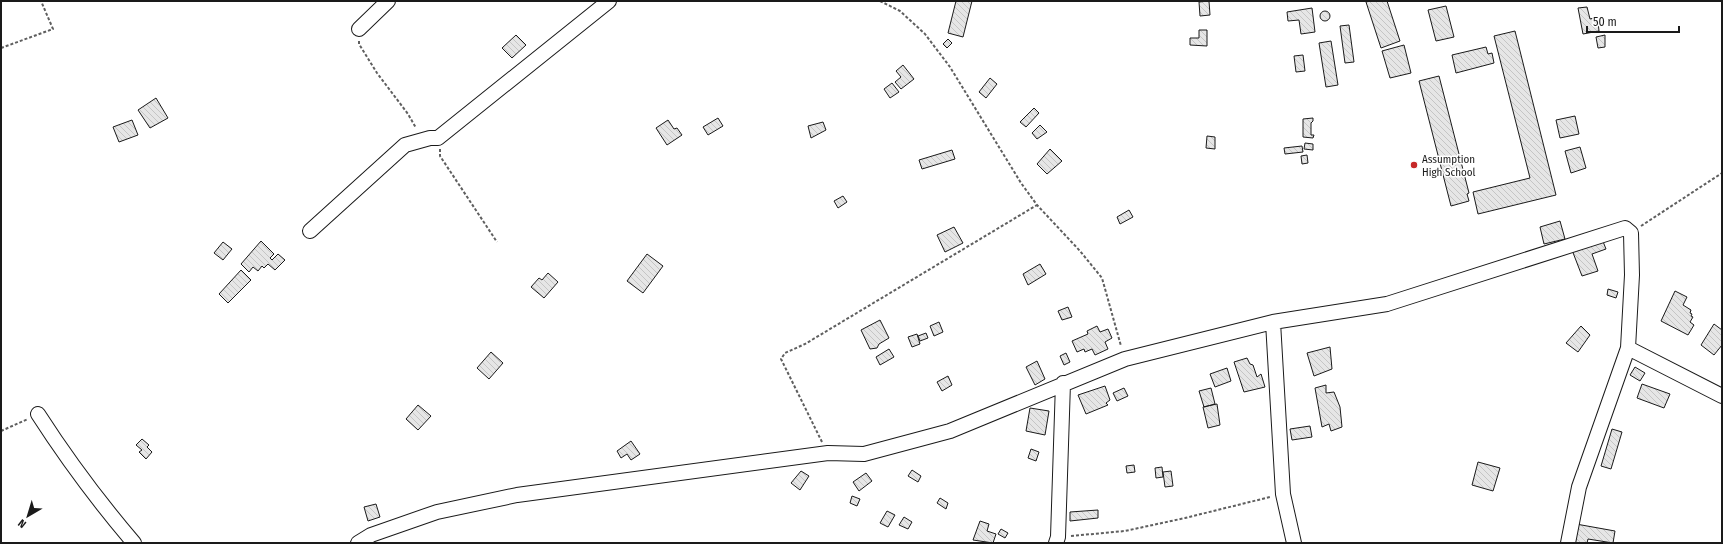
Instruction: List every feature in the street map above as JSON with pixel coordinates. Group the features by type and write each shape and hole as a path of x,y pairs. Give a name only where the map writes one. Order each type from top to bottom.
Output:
{"street":[{"path":"359,29 388,1"},
{"path":"310,231 405,144 438,138 609,1"},
{"path":"358,543 371,535 437,512 516,495 828,453 864,454 950,431 1125,359 1272,322 1387,304 1625,228 1631,233 1632,275 1628,348 1579,487 1568,543"},
{"path":"1272,322 1283,494 1294,543"},
{"path":"1628,348 1722,396"},
{"path":"1057,540 1062,384"},
{"path":"38,414 60,448 106,510 134,543"}],"path":[{"path":"1,48 53,29 41,1"},
{"path":"880,1 900,11 925,34 950,67 1021,183 1037,205 1080,250 1102,278 1125,359"},
{"path":"359,29 359,44 377,73 408,114 422,140"},
{"path":"438,138 440,156 497,242"},
{"path":"1631,233 1722,173"},
{"path":"828,453 787,373 781,359 785,353 805,344 1037,205"},
{"path":"1,431 38,414"},
{"path":"1057,540 1125,531 1283,494"}],"building":[{"path":"956,1 972,1 963,37 948,33"},
{"path":"1209,1 1210,15 1200,16 1199,2"},
{"path":"1387,1 1400,41 1381,48 1366,2"},
{"path":"1446,6 1454,37 1436,41 1428,10"},
{"path":"1587,7 1590,19 1594,18 1595,23 1598,22 1599,31 1583,34 1578,8"},
{"path":"1312,8 1315,32 1301,34 1299,20 1288,21 1287,12"},
{"path":"1323,11 1327,11 1329,12 1329,20 1323,21 1320,18 1320,14"},
{"path":"1349,25 1354,62 1345,63 1340,26"},
{"path":"1199,30 1207,30 1207,46 1190,45 1190,38 1199,38"},
{"path":"1515,31 1556,195 1478,214 1473,192 1530,178 1494,36"},
{"path":"516,35 526,45 512,58 502,48"},
{"path":"1605,35 1605,47 1598,48 1596,37"},
{"path":"948,39 952,43 947,48 943,44"},
{"path":"1331,41 1338,85 1326,87 1319,43"},
{"path":"1404,45 1411,73 1390,78 1382,51"},
{"path":"1486,47 1488,54 1492,53 1494,63 1456,73 1452,55"},
{"path":"1303,55 1305,71 1296,72 1294,56"},
{"path":"903,65 914,79 901,89 895,82 901,77 896,71"},
{"path":"1439,76 1469,193 1467,194 1469,201 1451,206 1419,81"},
{"path":"990,78 997,84 986,98 979,92"},
{"path":"892,83 899,92 890,98 884,89"},
{"path":"156,98 168,118 150,128 138,110"},
{"path":"1034,108 1039,113 1026,127 1020,122"},
{"path":"1575,116 1579,134 1560,138 1556,120"},
{"path":"718,118 723,126 708,135 703,127"},
{"path":"1313,118 1311,123 1311,135 1314,135 1313,138 1303,137 1303,119"},
{"path":"132,120 138,135 119,142 113,127"},
{"path":"668,120 674,129 677,128 682,135 667,145 656,128"},
{"path":"823,122 826,130 811,138 808,126"},
{"path":"1040,125 1047,132 1037,139 1032,133"},
{"path":"1207,136 1215,137 1215,149 1206,148"},
{"path":"1305,143 1313,144 1313,150 1304,149"},
{"path":"1302,146 1303,152 1285,154 1284,148"},
{"path":"1580,147 1586,168 1571,173 1565,151"},
{"path":"1050,149 1062,161 1047,174 1037,164"},
{"path":"952,150 955,159 922,169 919,160"},
{"path":"1307,155 1308,163 1302,164 1301,156"},
{"path":"843,196 847,202 838,208 834,201"},
{"path":"1129,210 1133,217 1120,224 1117,217"},
{"path":"1560,221 1565,239 1544,244 1540,227"},
{"path":"954,227 963,243 945,252 937,235"},
{"path":"1602,239 1606,249 1592,254 1598,271 1582,276 1572,250"},
{"path":"261,241 274,254 270,258 272,260 278,254 285,260 275,270 268,264 264,268 262,266 258,271 253,267 249,272 241,264"},
{"path":"223,242 232,249 223,260 214,253"},
{"path":"647,254 663,266 643,293 627,281"},
{"path":"1040,264 1046,274 1028,285 1023,274"},
{"path":"241,270 251,280 228,303 219,294"},
{"path":"548,273 558,282 544,298 531,287 539,278 542,280"},
{"path":"1608,289 1618,292 1616,298 1607,295"},
{"path":"1675,291 1687,297 1683,305 1691,310 1690,313 1693,317 1690,322 1694,325 1688,335 1661,321"},
{"path":"1068,307 1072,317 1062,320 1058,311"},
{"path":"880,320 889,338 879,344 877,348 870,349 861,330"},
{"path":"939,322 943,332 934,336 930,326"},
{"path":"1714,324 1722,330 1722,345 1714,355 1701,345"},
{"path":"1097,326 1100,332 1108,329 1112,338 1105,342 1108,349 1095,355 1092,349 1085,352 1084,349 1077,352 1072,341 1088,334 1087,331"},
{"path":"1581,326 1590,335 1578,352 1566,343"},
{"path":"926,333 928,338 920,341 918,336"},
{"path":"917,334 920,344 912,347 908,337"},
{"path":"1330,347 1332,369 1314,376 1307,353"},
{"path":"889,349 894,357 880,365 876,357"},
{"path":"491,352 503,363 489,379 477,368"},
{"path":"1066,353 1070,362 1064,365 1060,356"},
{"path":"1247,358 1250,364 1253,365 1257,377 1261,374 1265,387 1244,392 1234,362"},
{"path":"1037,361 1045,379 1035,385 1026,367"},
{"path":"1635,367 1645,373 1640,381 1630,375"},
{"path":"1227,368 1231,381 1215,387 1210,374"},
{"path":"948,376 952,385 942,391 937,382"},
{"path":"1642,384 1670,394 1664,408 1637,398"},
{"path":"1326,385 1326,393 1334,392 1340,407 1342,427 1331,431 1329,424 1322,427 1315,388"},
{"path":"1105,386 1110,400 1106,403 1108,405 1086,414 1078,395"},
{"path":"1124,388 1128,396 1117,401 1113,393"},
{"path":"1211,388 1215,404 1204,407 1199,391"},
{"path":"1217,404 1220,425 1208,428 1203,407"},
{"path":"418,405 431,416 418,430 406,419"},
{"path":"1030,408 1049,411 1045,435 1026,431"},
{"path":"1310,426 1312,437 1292,440 1290,429"},
{"path":"1612,429 1622,432 1611,469 1601,466"},
{"path":"142,439 149,445 147,447 152,452 146,459 139,452 142,450 136,445"},
{"path":"631,441 640,454 631,460 627,454 621,458 617,451"},
{"path":"1031,449 1039,452 1036,461 1028,458"},
{"path":"1478,462 1500,468 1493,491 1472,485"},
{"path":"1134,465 1135,472 1127,473 1126,466"},
{"path":"1162,467 1163,477 1156,478 1155,468"},
{"path":"912,470 921,476 918,482 908,476"},
{"path":"801,471 809,476 800,490 791,483"},
{"path":"1171,471 1173,486 1165,487 1163,472"},
{"path":"866,473 872,481 859,491 853,482"},
{"path":"852,496 860,499 857,506 850,503"},
{"path":"940,498 948,503 946,509 937,503"},
{"path":"376,504 380,517 368,521 364,507"},
{"path":"1098,510 1098,518 1070,521 1070,512"},
{"path":"887,511 895,515 888,527 880,523"},
{"path":"904,517 912,522 908,529 899,525"},
{"path":"980,521 989,524 987,531 996,534 993,543 973,540"},
{"path":"1576,524 1615,531 1613,543 1588,539 1587,543 1573,543"},
{"path":"1001,529 1008,533 1005,538 998,534"}],"place":[{"name":"Assumption High School","path":"1414,165"}]}
